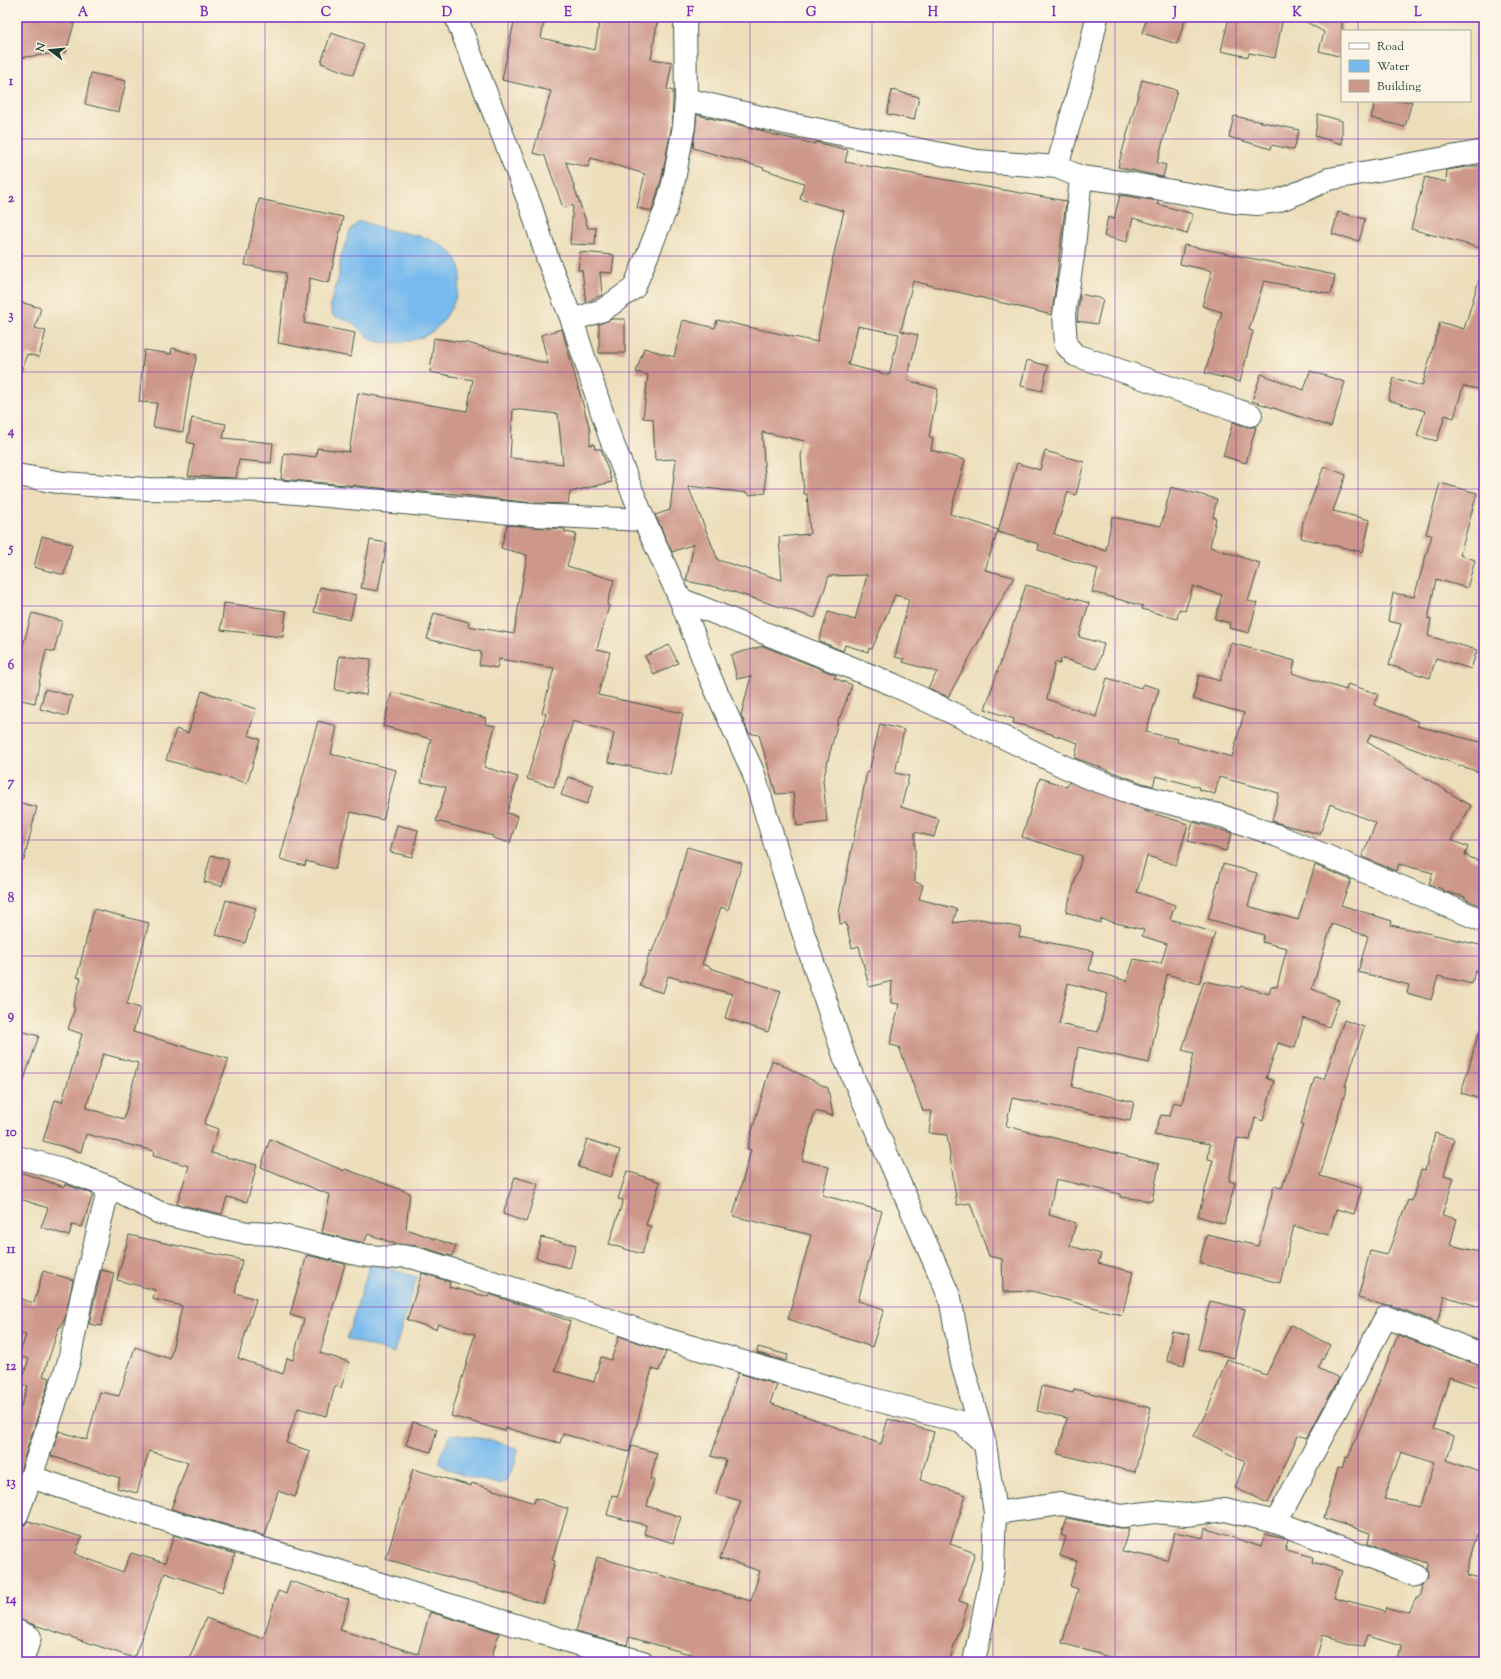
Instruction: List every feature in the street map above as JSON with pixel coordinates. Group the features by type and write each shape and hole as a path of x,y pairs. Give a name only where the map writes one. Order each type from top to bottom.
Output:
{"street":[{"path":"456,17 531,206 548,260 572,320 610,437 644,520 680,598 710,677 753,772 789,890 846,1059 950,1298 962,1364 985,1444 995,1513 993,1568 974,1662"},
{"path":"572,320 603,310 634,288 666,209 674,180 684,126 686,99 684,17"},
{"path":"1057,167 1089,54 1097,17"},
{"path":"686,99 785,124 977,161 1057,167 1081,177 1128,183 1233,202 1257,204 1277,201 1304,192 1329,179 1484,151"},
{"path":"1081,177 1073,256 1064,314 1066,344 1075,355 1251,415"},
{"path":"17,475 63,483 148,489 274,491 532,515 644,520"},
{"path":"680,598 892,684 1084,776 1138,795 1222,816 1278,836 1484,921"},
{"path":"17,1157 62,1169 109,1187 160,1213 247,1233 274,1234 361,1255 388,1258 402,1256 415,1258 566,1305 662,1338 842,1391 960,1422 985,1444"},
{"path":"17,1515 69,1361 82,1295 109,1187"},
{"path":"1276,1522 1386,1317 1484,1355"},
{"path":"31,1477 125,1508 574,1643 643,1662"},
{"path":"995,1513 1061,1504 1122,1516 1155,1512 1186,1515 1225,1510 1276,1522 1417,1576"},
{"path":"17,1631 30,1637 22,1662"}],"water":[{"path":"360,221 434,241 451,252 457,260 460,267 461,276 456,297 440,324 428,334 415,340 394,343 379,342 371,339 350,322 333,316 330,305 338,279 341,256 351,229"},
{"path":"370,1263 417,1277 394,1353 347,1339"},
{"path":"454,1434 495,1441 517,1450 516,1462 505,1482 498,1484 468,1477 440,1464 441,1454 450,1435"}],"building":[{"path":"17,17 76,17 66,52 17,58"},
{"path":"515,17 545,17 541,38 595,50 600,17 658,17 651,59 672,62 667,89 673,91 673,99 672,124 662,177 652,211 637,208 645,174 591,158 588,167 566,162 588,228 596,228 595,245 570,244 573,205 563,208 545,156 533,153 551,91 502,80"},
{"path":"1147,17 1186,17 1177,44 1142,33"},
{"path":"1229,17 1283,17 1275,58 1249,53 1248,57 1221,51"},
{"path":"1298,17 1342,17 1341,57 1319,51 1324,32"},
{"path":"331,33 364,44 353,75 321,63"},
{"path":"91,73 126,81 119,112 85,104"},
{"path":"1142,80 1177,90 1157,163 1166,165 1163,177 1118,167"},
{"path":"892,90 919,97 914,120 887,114"},
{"path":"1375,102 1412,102 1405,127 1371,118"},
{"path":"1318,114 1342,121 1342,144 1315,136"},
{"path":"697,115 764,131 763,132 848,150 845,162 1066,201 1052,315 913,281 901,331 918,335 907,380 938,389 929,437 933,438 931,450 965,460 950,514 998,530 985,570 1014,577 948,697 928,688 937,672 903,662 904,659 895,657 909,599 895,595 872,649 869,648 868,652 845,645 843,651 819,641 828,612 855,620 867,575 829,576 815,618 721,588 686,581 694,544 672,552 655,515 670,510 676,459 655,460 653,419 643,418 648,375 636,372 644,348 674,357 683,320 715,328 717,320 817,342 832,262 844,211 800,199 804,183 763,169 764,168 693,148","holes":["858,326 899,334 889,375 848,365","762,432 805,441 801,456 804,494 807,494 810,534 779,537 782,580 718,560 688,486 748,493 748,495 766,493"]},
{"path":"1234,116 1299,130 1294,150 1272,145 1271,149 1229,137"},
{"path":"1484,166 1484,249 1411,229 1425,177 1446,182 1447,170"},
{"path":"1120,195 1158,201 1157,204 1193,214 1187,234 1133,218 1127,242 1104,236 1108,217 1114,219"},
{"path":"259,199 343,217 329,283 310,278 304,323 355,333 351,357 278,343 286,273 245,265"},
{"path":"1338,212 1365,219 1359,241 1332,234"},
{"path":"1184,245 1335,275 1331,294 1264,281 1249,330 1253,331 1240,382 1205,373 1222,312 1202,306 1212,271 1180,264"},
{"path":"580,252 614,255 612,273 600,272 602,295 586,302 582,270 578,270"},
{"path":"1479,280 1484,280 1484,390 1463,386 1454,418 1445,415 1437,441 1417,436 1425,411 1388,400 1394,378 1422,386 1440,322 1464,329"},
{"path":"1080,294 1103,299 1097,324 1077,321"},
{"path":"17,301 41,308 35,328 46,331 39,357 27,354 21,372 17,372"},
{"path":"612,319 625,319 625,353 599,353 599,324"},
{"path":"562,329 590,430 590,445 594,444 595,449 601,449 612,482 570,492 568,504 533,503 445,493 281,479 284,453 316,457 317,448 349,452 358,393 467,411 473,380 430,372 434,338 467,343 548,364 541,335","holes":["513,409 558,414 563,464 510,458"]},
{"path":"172,348 197,355 191,380 183,432 153,427 157,403 139,402 144,350 171,354"},
{"path":"1027,360 1048,366 1042,391 1021,386"},
{"path":"1310,371 1345,382 1331,427 1252,401 1261,374 1304,390"},
{"path":"192,418 226,424 223,438 273,443 271,463 239,460 236,478 188,476 194,444 187,442"},
{"path":"1233,422 1247,427 1256,427 1246,463 1223,456"},
{"path":"1045,451 1084,462 1076,495 1068,492 1054,534 1106,551 1112,517 1161,526 1171,487 1217,499 1213,517 1216,518 1210,547 1260,563 1248,601 1257,603 1249,633 1229,628 1230,623 1215,619 1222,595 1193,586 1185,611 1179,609 1177,619 1142,609 1143,606 1092,592 1098,569 1038,550 1039,544 998,532 1017,463 1040,470"},
{"path":"1324,466 1346,475 1333,511 1370,520 1363,552 1301,538 1303,522"},
{"path":"1440,483 1477,493 1460,555 1475,560 1467,588 1436,579 1428,619 1431,619 1428,636 1477,650 1471,669 1436,658 1430,678 1389,665 1401,624 1388,621 1393,593 1414,597 1432,535 1426,534"},
{"path":"507,525 565,529 565,532 576,534 567,566 614,580 607,605 609,606 597,649 610,652 598,695 683,713 670,775 608,762 614,733 573,721 554,787 527,779 546,714 542,713 554,668 499,659 497,668 479,665 481,652 427,639 434,613 469,622 468,626 514,634 527,555 501,548"},
{"path":"42,536 72,544 64,575 34,567"},
{"path":"370,540 387,543 378,591 361,588"},
{"path":"1026,585 1089,603 1079,637 1104,644 1097,669 1061,658 1060,664 1055,662 1047,699 1096,717 1107,678 1141,688 1143,684 1159,689 1146,732 1178,739 1177,742 1232,757 1244,713 1193,699 1199,675 1220,681 1231,643 1295,661 1292,673 1346,690 1348,684 1378,694 1374,705 1419,722 1417,726 1484,743 1484,774 1371,734 1367,742 1471,806 1451,840 1468,847 1465,855 1480,862 1484,854 1484,907 1465,899 1465,897 1446,892 1429,884 1433,873 1399,864 1396,871 1362,857 1376,823 1330,804 1320,834 1288,826 1272,821 1279,793 1219,777 1215,794 1198,789 1199,787 1156,776 1153,786 1142,783 1075,758 1078,743 1013,723 1014,719 985,709"},
{"path":"320,587 356,595 350,620 314,612"},
{"path":"224,603 286,611 283,637 221,630"},
{"path":"32,613 62,621 54,652 46,650 35,703 17,699 17,667"},
{"path":"669,645 678,663 654,675 645,656"},
{"path":"763,646 836,675 834,678 852,685 839,717 823,780 827,822 797,826 793,793 776,794 759,735 749,733 741,715 751,676 737,679 731,655"},
{"path":"339,656 371,659 366,695 335,690"},
{"path":"45,689 72,696 67,716 40,709"},
{"path":"202,691 256,709 248,735 260,739 247,783 166,760 176,729 188,733"},
{"path":"392,692 486,718 485,724 495,726 484,767 518,777 507,813 518,816 510,843 493,838 493,836 436,821 446,787 421,782 431,739 383,726"},
{"path":"318,721 337,726 331,754 396,770 383,820 351,812 335,869 306,861 305,866 280,859"},
{"path":"880,724 904,730 895,773 909,776 901,807 939,819 934,837 915,832 915,882 923,885 919,899 957,909 953,923 981,919 1021,928 1019,937 1093,951 1089,970 1127,981 1134,959 1161,964 1167,944 1142,936 1144,930 1101,919 1100,923 1066,912 1082,856 1022,837 1040,778 1067,787 1069,782 1145,811 1188,824 1176,865 1147,856 1137,892 1175,905 1170,919 1215,933 1199,984 1167,974 1149,1063 1078,1047 1072,1087 1134,1102 1130,1121 1012,1098 1006,1126 1159,1164 1152,1201 1120,1197 1120,1194 1056,1179 1049,1215 1076,1223 1070,1246 1101,1254 1098,1263 1133,1272 1122,1315 1032,1291 1003,1292 1002,1259 989,1256 970,1203 957,1205 947,1135 929,1133 932,1111 923,1111 899,1047 890,1045 899,1004 891,1003 892,981 869,987 859,946 852,948 846,923 840,924 839,913 867,772 869,772","holes":["1068,983 1108,994 1098,1032 1059,1024"]},
{"path":"568,777 594,785 587,804 561,795"},
{"path":"17,802 37,807 24,860 17,859"},
{"path":"1193,822 1232,833 1226,851 1188,841"},
{"path":"397,825 418,830 412,857 390,852"},
{"path":"687,847 742,863 728,910 721,907 702,964 781,991 768,1032 725,1018 732,994 668,976 663,993 640,986 650,951 652,952 676,887"},
{"path":"211,855 229,860 222,886 204,882"},
{"path":"1223,864 1257,873 1248,906 1298,920 1315,865 1351,880 1341,905 1392,921 1391,925 1484,946 1484,974 1475,970 1472,984 1438,976 1431,1000 1407,993 1409,985 1358,972 1368,936 1332,924 1312,989 1339,1000 1329,1027 1303,1018 1295,1048 1278,1043 1266,1078 1274,1081 1263,1121 1255,1118 1250,1140 1237,1138 1229,1181 1235,1183 1224,1224 1198,1216 1213,1160 1208,1159 1210,1144 1154,1135 1161,1115 1170,1116 1174,1102 1182,1104 1194,1053 1182,1050 1204,981 1240,988 1241,986 1269,994 1271,986 1277,987 1287,948 1262,942 1264,935 1208,919"},
{"path":"226,900 256,908 245,943 216,935"},
{"path":"94,909 149,923 127,1004 140,1008 133,1032 229,1059 204,1124 218,1129 211,1153 257,1165 247,1202 227,1197 222,1214 177,1204 189,1166 153,1156 154,1151 86,1134 81,1152 43,1141 55,1100 62,1102 82,1034 68,1029 75,1008 73,1007 81,978 77,977","holes":["103,1054 138,1063 124,1119 86,1108"]},
{"path":"1344,1020 1364,1027 1345,1086 1347,1086 1320,1176 1362,1188 1354,1214 1336,1209 1329,1235 1294,1226 1280,1283 1199,1263 1207,1234 1258,1246 1274,1186 1282,1188 1303,1125 1301,1124 1315,1077 1324,1079"},
{"path":"17,1030 39,1036 20,1091 17,1090"},
{"path":"1479,1032 1484,1033 1484,1100 1461,1093"},
{"path":"772,1060 828,1088 833,1116 815,1111 802,1160 829,1167 822,1195 882,1211 858,1301 884,1309 872,1347 788,1319 811,1235 733,1216 751,1150 747,1149"},
{"path":"1435,1133 1454,1139 1444,1175 1454,1178 1442,1215 1457,1219 1450,1245 1484,1253 1484,1308 1444,1296 1437,1323 1391,1305 1383,1305 1358,1298 1370,1251 1387,1255 1408,1200 1412,1201 1421,1169 1425,1170"},
{"path":"270,1139 344,1171 345,1169 410,1193 406,1229 456,1246 452,1256 417,1246 396,1244 368,1234 364,1243 322,1233 330,1195 261,1167"},
{"path":"587,1139 620,1150 611,1177 578,1167"},
{"path":"17,1171 64,1187 65,1184 93,1194 82,1227 72,1225 69,1236 41,1227 48,1208 17,1198"},
{"path":"627,1171 660,1182 646,1225 651,1226 642,1254 609,1244 623,1200 618,1199"},
{"path":"515,1177 538,1184 526,1222 503,1214"},
{"path":"129,1235 242,1260 235,1293 256,1299 238,1358 283,1374 287,1358 293,1360 304,1319 290,1315 307,1255 345,1264 320,1353 349,1362 341,1388 335,1386 327,1416 298,1408 286,1443 310,1451 295,1497 278,1491 265,1536 171,1509 188,1462 149,1451 137,1493 117,1488 120,1478 51,1456 59,1431 87,1440 100,1392 119,1396 135,1347 170,1359 182,1306 153,1299 155,1290 117,1280"},
{"path":"541,1237 576,1245 570,1268 536,1258"},
{"path":"101,1270 114,1273 101,1326 89,1324"},
{"path":"43,1271 73,1280 65,1318 61,1327 59,1327 43,1376 50,1378 20,1471 17,1471 17,1418 28,1386 20,1384 29,1359 19,1356 26,1335 17,1332 17,1298 34,1303"},
{"path":"422,1273 450,1282 449,1287 489,1297 489,1294 570,1321 555,1371 594,1382 601,1357 611,1360 619,1336 666,1352 659,1371 652,1369 629,1452 563,1434 560,1443 506,1428 505,1431 451,1416 475,1334 438,1324 436,1329 407,1320"},
{"path":"1210,1301 1245,1309 1234,1358 1198,1349"},
{"path":"1291,1325 1330,1345 1318,1368 1339,1378 1307,1438 1298,1435 1268,1503 1235,1488 1245,1462 1194,1436 1208,1409 1227,1359 1266,1375"},
{"path":"1172,1331 1190,1335 1184,1365 1167,1361"},
{"path":"1398,1335 1484,1367 1484,1389 1449,1377 1434,1429 1454,1436 1447,1460 1484,1474 1484,1533 1479,1531 1466,1575 1484,1579 1484,1662 1398,1662 1401,1646 1368,1636 1364,1647 1323,1635 1315,1662 1126,1662 1062,1643 1078,1589 1070,1586 1077,1561 1060,1556 1066,1537 1061,1535 1066,1518 1120,1528 1129,1528 1122,1551 1167,1560 1175,1532 1203,1538 1205,1528 1261,1547 1265,1534 1285,1539 1288,1540 1285,1550 1314,1557 1313,1562 1342,1571 1334,1597 1384,1611 1386,1607 1412,1614 1417,1598 1420,1598 1423,1587 1429,1580 1428,1570 1430,1563 1396,1554 1368,1544 1370,1533 1324,1518 1337,1467 1342,1468 1346,1457 1348,1458","holes":["1401,1452 1434,1463 1420,1506 1384,1499"]},
{"path":"758,1347 788,1355 786,1361 757,1353"},
{"path":"738,1373 777,1385 770,1403 881,1444 888,1419 934,1432 920,1480 966,1495 950,1544 975,1553 959,1601 968,1604 949,1662 691,1662 693,1655 629,1637 627,1645 576,1631 597,1557 751,1601 760,1571 720,1558 741,1501 716,1494 726,1460 711,1456"},
{"path":"1042,1386 1073,1393 1074,1389 1151,1408 1135,1472 1058,1454 1067,1418 1037,1411"},
{"path":"413,1422 437,1429 431,1452 406,1445"},
{"path":"632,1446 657,1453 650,1479 654,1480 647,1506 681,1517 673,1543 644,1534 646,1525 607,1515 612,1495 618,1496"},
{"path":"413,1469 471,1486 472,1483 534,1503 536,1498 568,1509 552,1560 555,1561 543,1604 386,1559"},
{"path":"28,1521 82,1537 75,1554 123,1572 131,1553 165,1563 174,1535 235,1554 222,1592 165,1573 134,1658 17,1619 17,1527 25,1525"},
{"path":"290,1581 349,1600 340,1630 418,1654 430,1612 499,1633 490,1662 436,1662 430,1660 430,1662 188,1662 206,1618 263,1639 278,1591 286,1594"}]}
